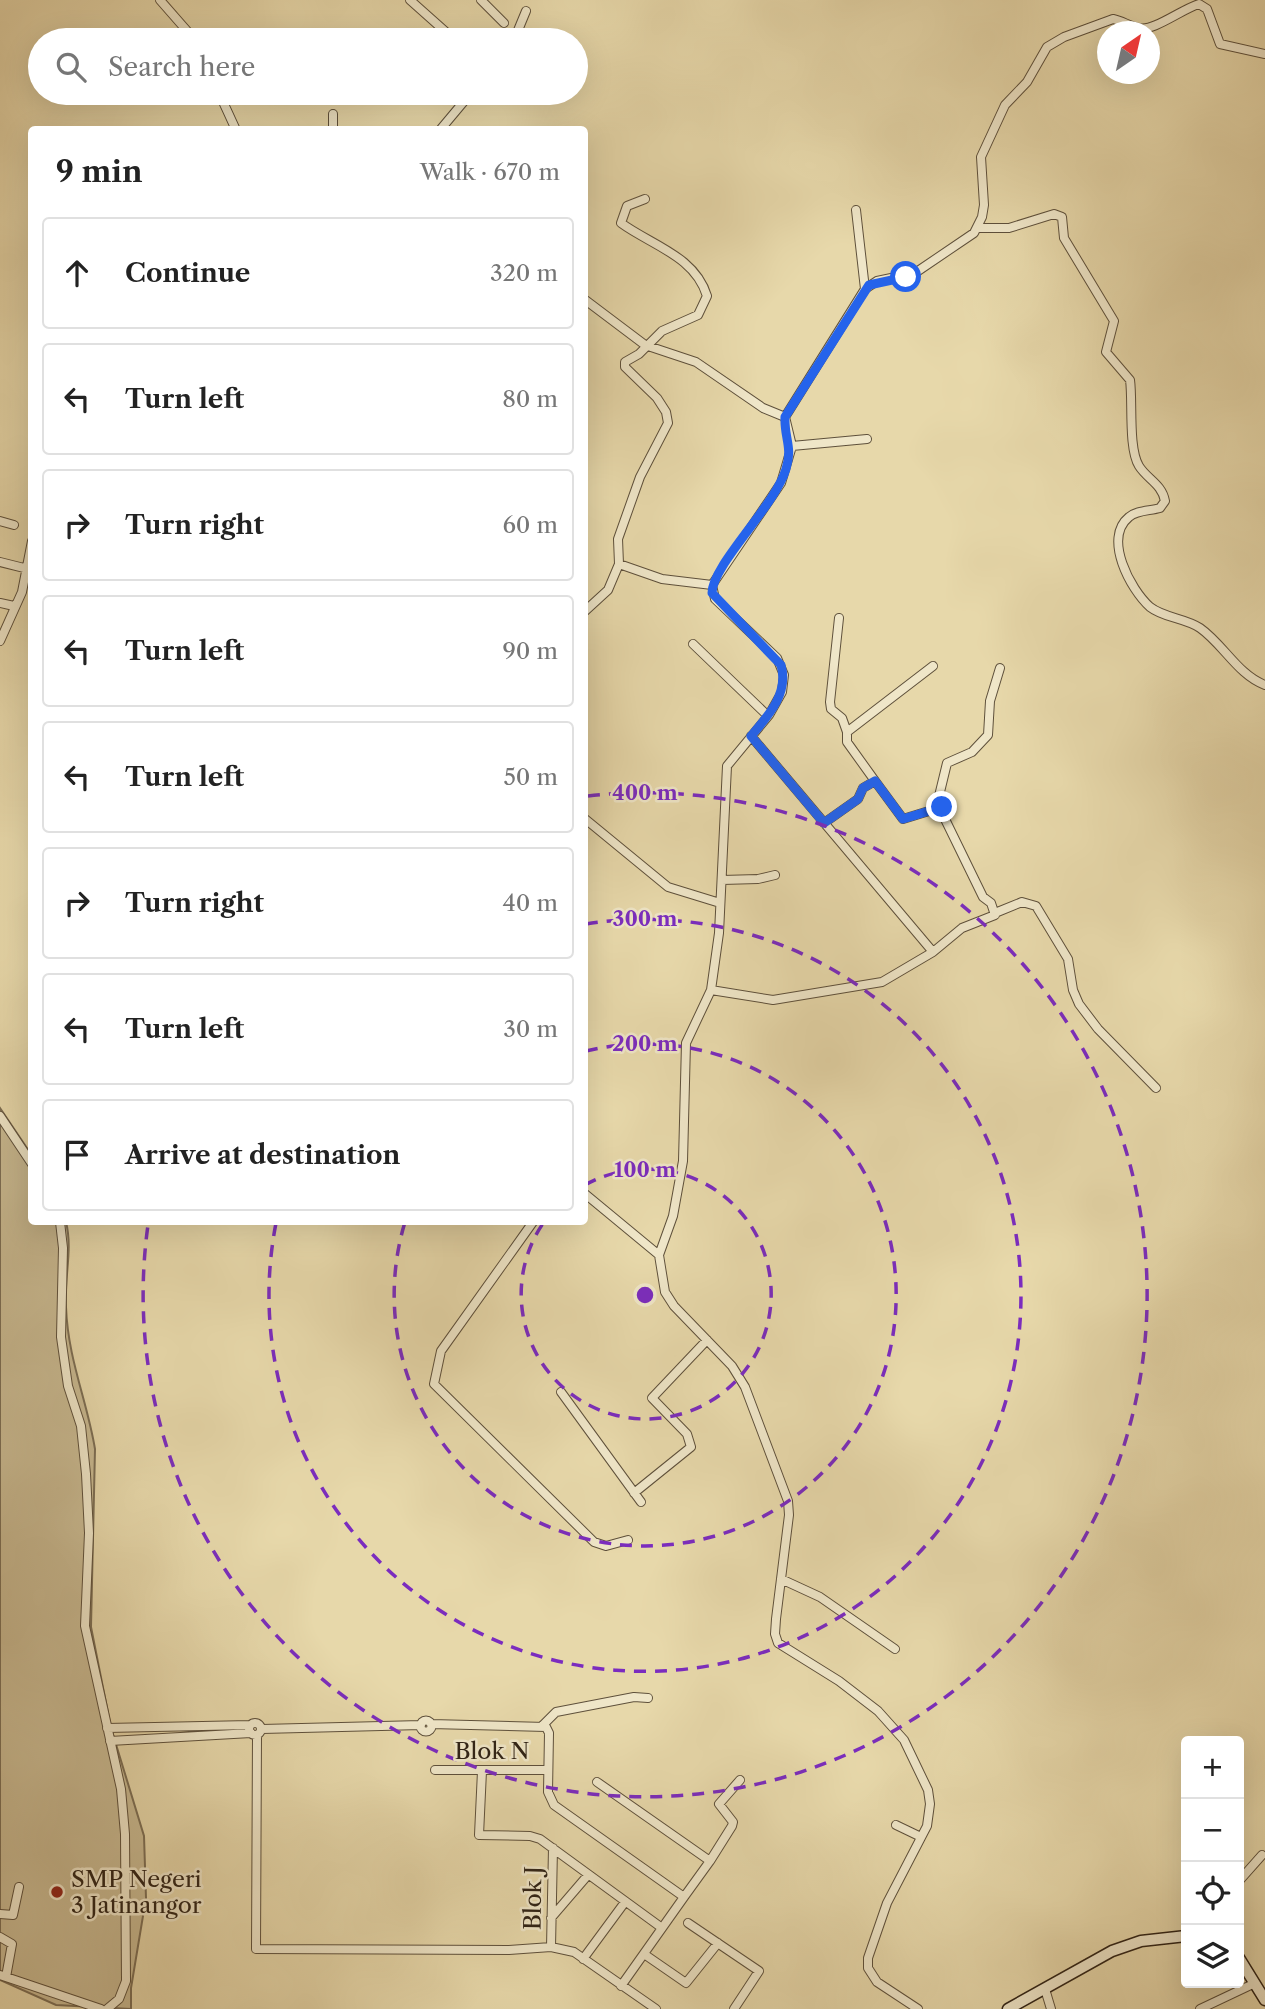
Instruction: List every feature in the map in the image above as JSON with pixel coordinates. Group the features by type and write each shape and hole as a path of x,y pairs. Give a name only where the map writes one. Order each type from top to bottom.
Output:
{"street":[{"path":"160,0 184,28"},
{"path":"410,0 441,28"},
{"path":"481,0 504,23"},
{"path":"978,228 984,205 980,163 984,147 1001,112 1027,82 1047,47 1064,37 1114,19 1138,28 1156,27 1171,16 1199,4 1207,9 1220,44 1265,54"},
{"path":"519,28 526,11"},
{"path":"225,105 234,126"},
{"path":"443,126 461,105"},
{"path":"332,114 333,126"},
{"path":"588,608 608,590 619,564 618,539 640,477 668,423 666,412 657,398 625,368 625,362 639,354 645,345 662,331 698,315 707,296 704,287 683,260 621,223 627,206 645,199"},
{"path":"856,210 865,289"},
{"path":"918,2009 877,1982 868,1968 868,1958 887,1903 930,1818 929,1797 904,1740 878,1711 778,1643 775,1619 789,1515 788,1501 745,1387 732,1366 674,1306 665,1292 659,1255 673,1216 683,1161 686,1043 711,990 722,880 727,766 768,716 782,688 784,675 781,665 715,599 712,585 781,484 792,446 785,417 865,289 877,281 915,273 978,228 1009,228 1054,214 1062,218 1064,238 1114,321 1105,349 1130,380 1130,416 1138,463 1161,490 1165,500 1160,508 1135,513 1125,521 1117,538 1123,566 1151,607 1200,628 1250,676 1265,685"},
{"path":"588,302 645,345 696,362 763,408 785,417"},
{"path":"792,446 867,439"},
{"path":"0,522 14,525"},
{"path":"0,562 28,569 22,592 0,641"},
{"path":"619,564 662,579 712,585"},
{"path":"0,603 14,606"},
{"path":"839,618 829,693 831,709 842,718 847,732"},
{"path":"693,645 768,716"},
{"path":"933,666 847,732 845,737 903,819 942,807"},
{"path":"995,913 989,901 983,897 939,796 947,763 972,752 988,735 990,701 1000,668"},
{"path":"751,736 933,952"},
{"path":"824,823 858,799 863,788 875,781"},
{"path":"588,821 668,887 720,903"},
{"path":"722,880 758,879 775,875"},
{"path":"711,990 774,1000 882,982 933,952 962,928 1022,902 1036,905 1068,959 1073,990 1079,1004 1098,1029 1156,1088"},
{"path":"0,1116 28,1158"},
{"path":"588,1196 659,1255"},
{"path":"60,1225 63,1248 61,1337 68,1386 81,1426 86,1474 89,1533 85,1626 121,1789 125,1833 126,1981 119,1999 107,2009"},
{"path":"531,1225 440,1351 434,1384 594,1542 606,1546 628,1540"},
{"path":"634,1493 691,1447 687,1434 652,1398 707,1340"},
{"path":"561,1392 640,1502"},
{"path":"781,1579 820,1597 895,1649"},
{"path":"542,1726 556,1712 634,1697 648,1698"},
{"path":"110,1741 255,1731 421,1725 425,1731 431,1728 431,1724 542,1726 549,1733 548,1792 554,1805 684,1896"},
{"path":"107,1728 255,1731"},
{"path":"255,1731 256,1949 509,1950 551,1947 570,1951 656,2009"},
{"name":"Blok N","path":"435,1770 548,1770"},
{"path":"482,1772 479,1835 530,1836 553,1848 662,1928"},
{"path":"621,1986 684,1896 693,1888 732,1826 733,1822 719,1804 740,1780"},
{"path":"597,1782 710,1861"},
{"path":"896,1825 921,1838"},
{"name":"Blok J","path":"551,1947 553,1848"},
{"path":"1244,1875 1262,1855"},
{"path":"551,1918 588,1875"},
{"path":"0,1914 13,1915 19,1887"},
{"path":"583,1959 625,1902"},
{"path":"688,1923 759,1971 734,2009"},
{"path":"0,1937 12,1944 3,1976 101,2009"},
{"path":"1008,2009 1096,1958 1142,1941 1181,1937"},
{"path":"644,1954 686,1983 718,1943"},
{"path":"1244,1967 1265,2000"},
{"path":"1200,2009 1253,1984"},
{"path":"1045,1989 1051,2009"}],"shaded area":[{"path":"0,1108 28,1150 28,1225 67,1225 68,1232 67,1326 95,1449 91,1627 111,1728 144,1836 146,1898 131,1988 131,2009 56,2005 0,1980"}],"place":[{"name":"SMP Negeri 3 Jatinangor","path":"57,1892"}],"route":[{"path":"906,277 877,281 869,285 799,391 785,417 785,426 792,446 781,484 760,518 717,575 712,585 712,593 781,665 784,675 782,692 769,715 751,736 824,823 858,799 863,788 875,781 903,819 942,807"}]}
